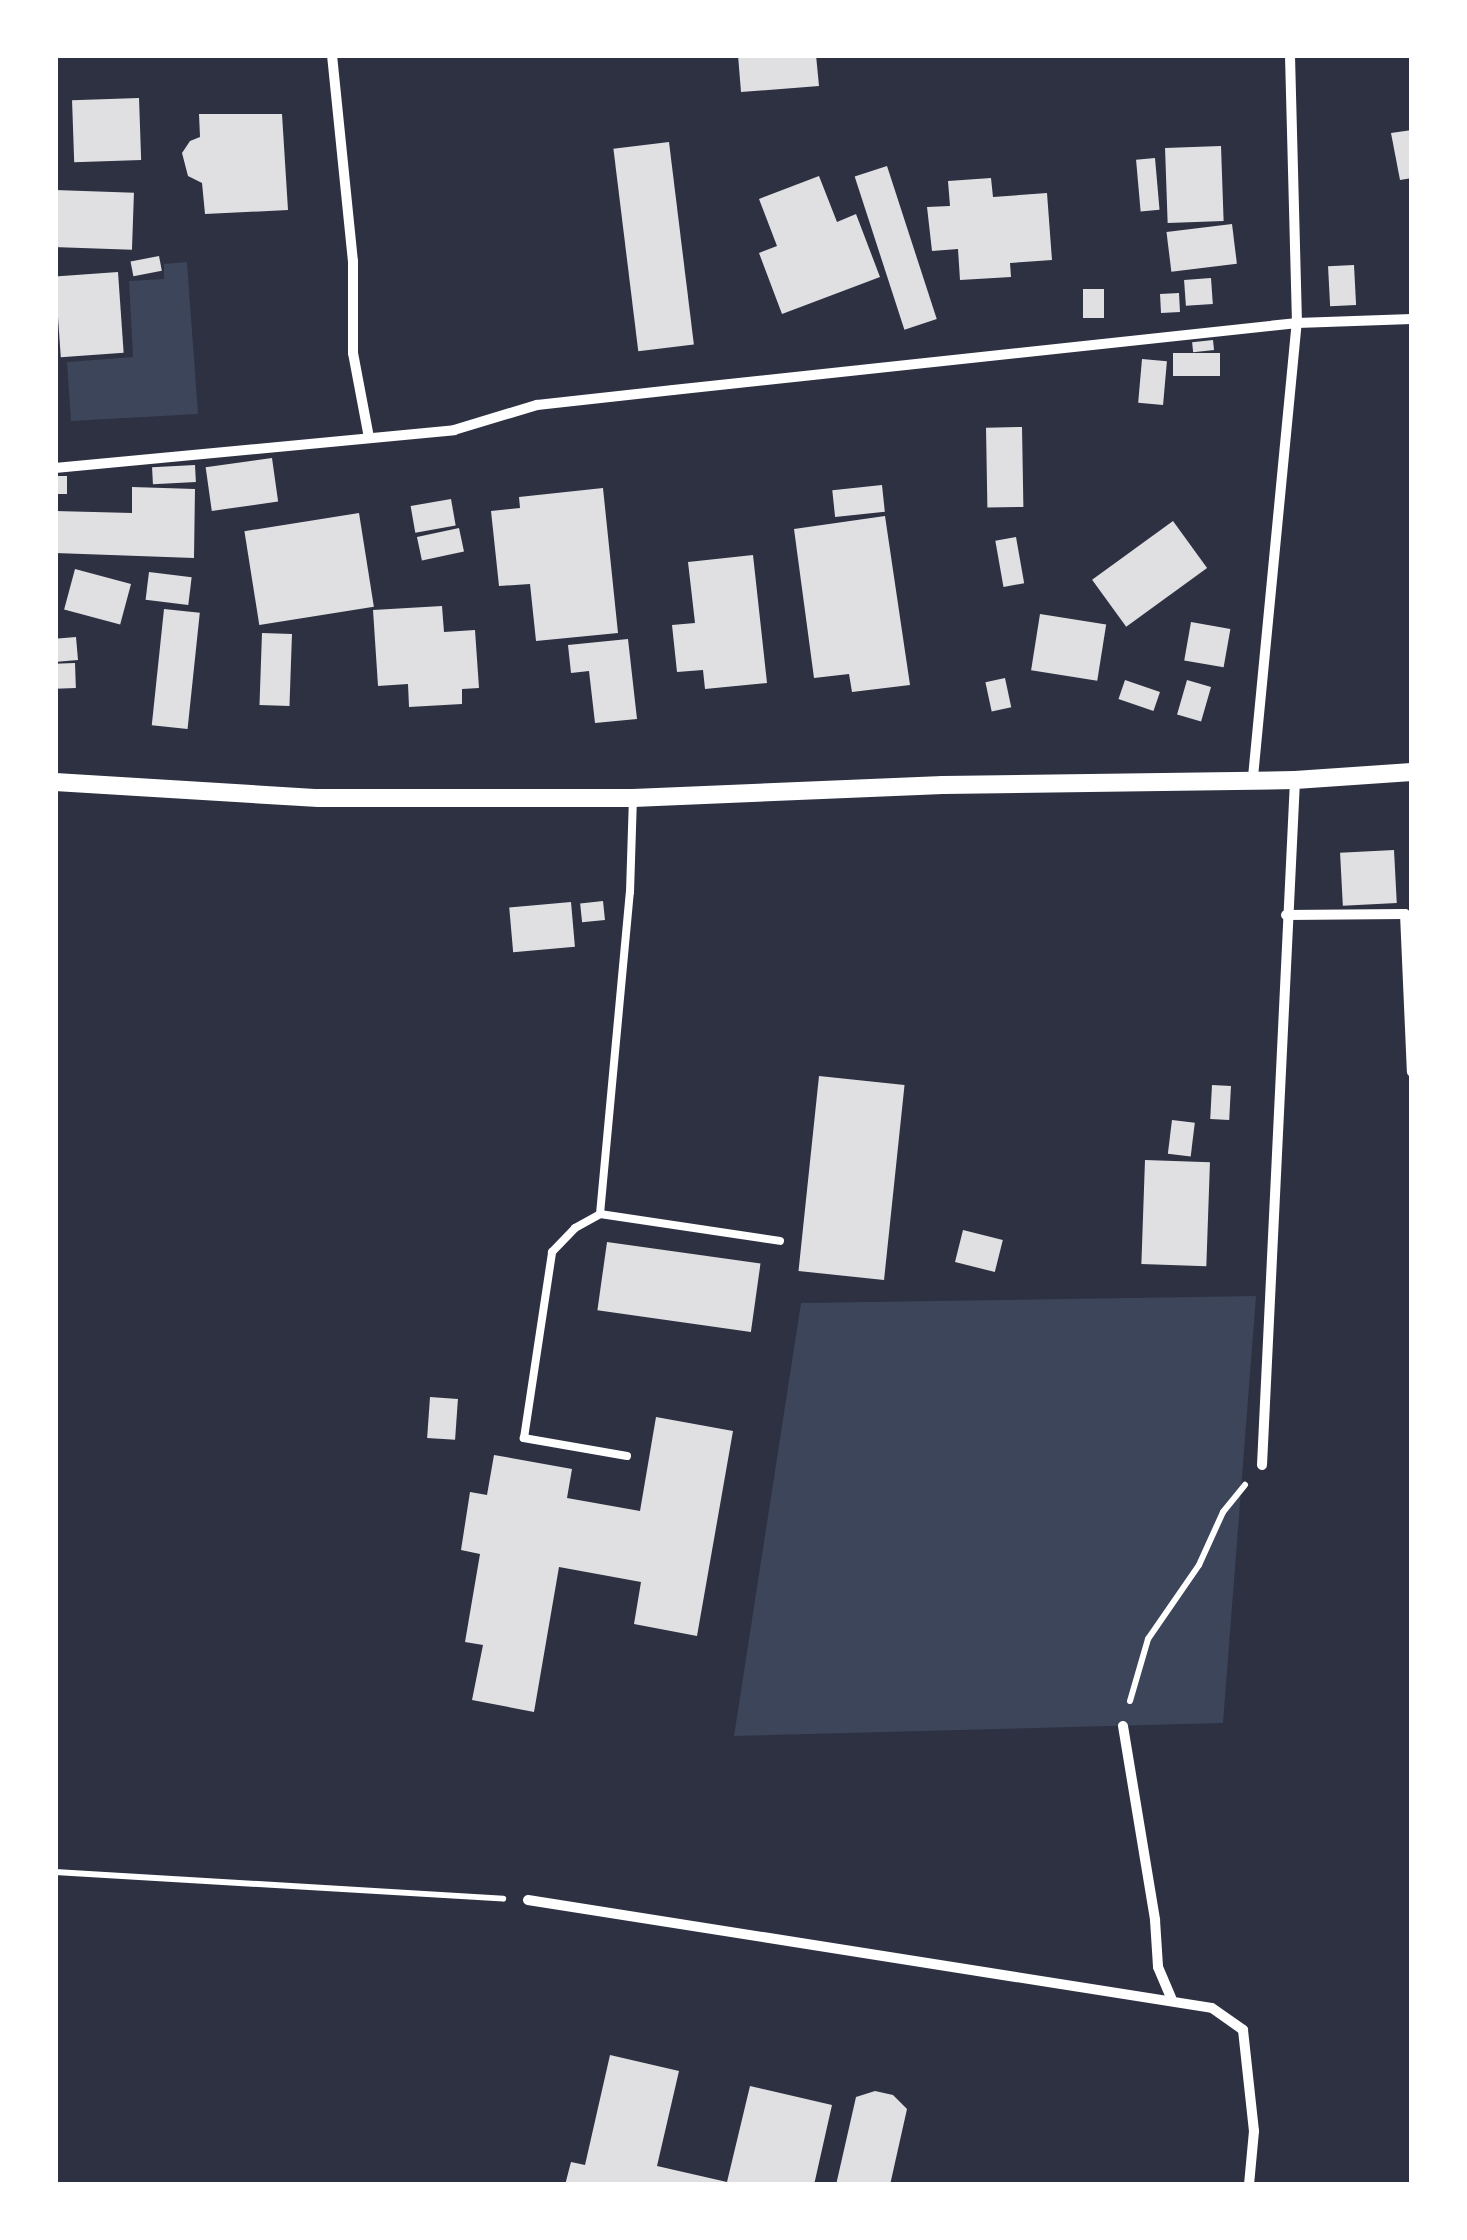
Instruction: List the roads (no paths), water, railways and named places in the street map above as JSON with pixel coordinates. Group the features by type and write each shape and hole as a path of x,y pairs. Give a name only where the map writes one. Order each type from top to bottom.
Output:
{"street":[{"path":"332,55 353,261 353,353 369,438"},
{"path":"1253,778 1297,323 1290,55"},
{"path":"55,468 454,430 537,405 1297,323 1412,319"},
{"path":"55,782 318,798 633,798 1253,778 1295,780 1412,772"},
{"path":"1262,1465 1295,780"},
{"path":"1286,915 1404,914 1412,1072"},
{"path":"1123,1726 1158,1966 1171,1998"},
{"path":"528,1900 1171,1998 1212,2008 1243,2030 1254,2131 1249,2185"}],"lane":[{"path":"600,1214 630,892 633,798"},
{"path":"627,1456 524,1438 552,1252 575,1228 600,1214 780,1241"}]}
